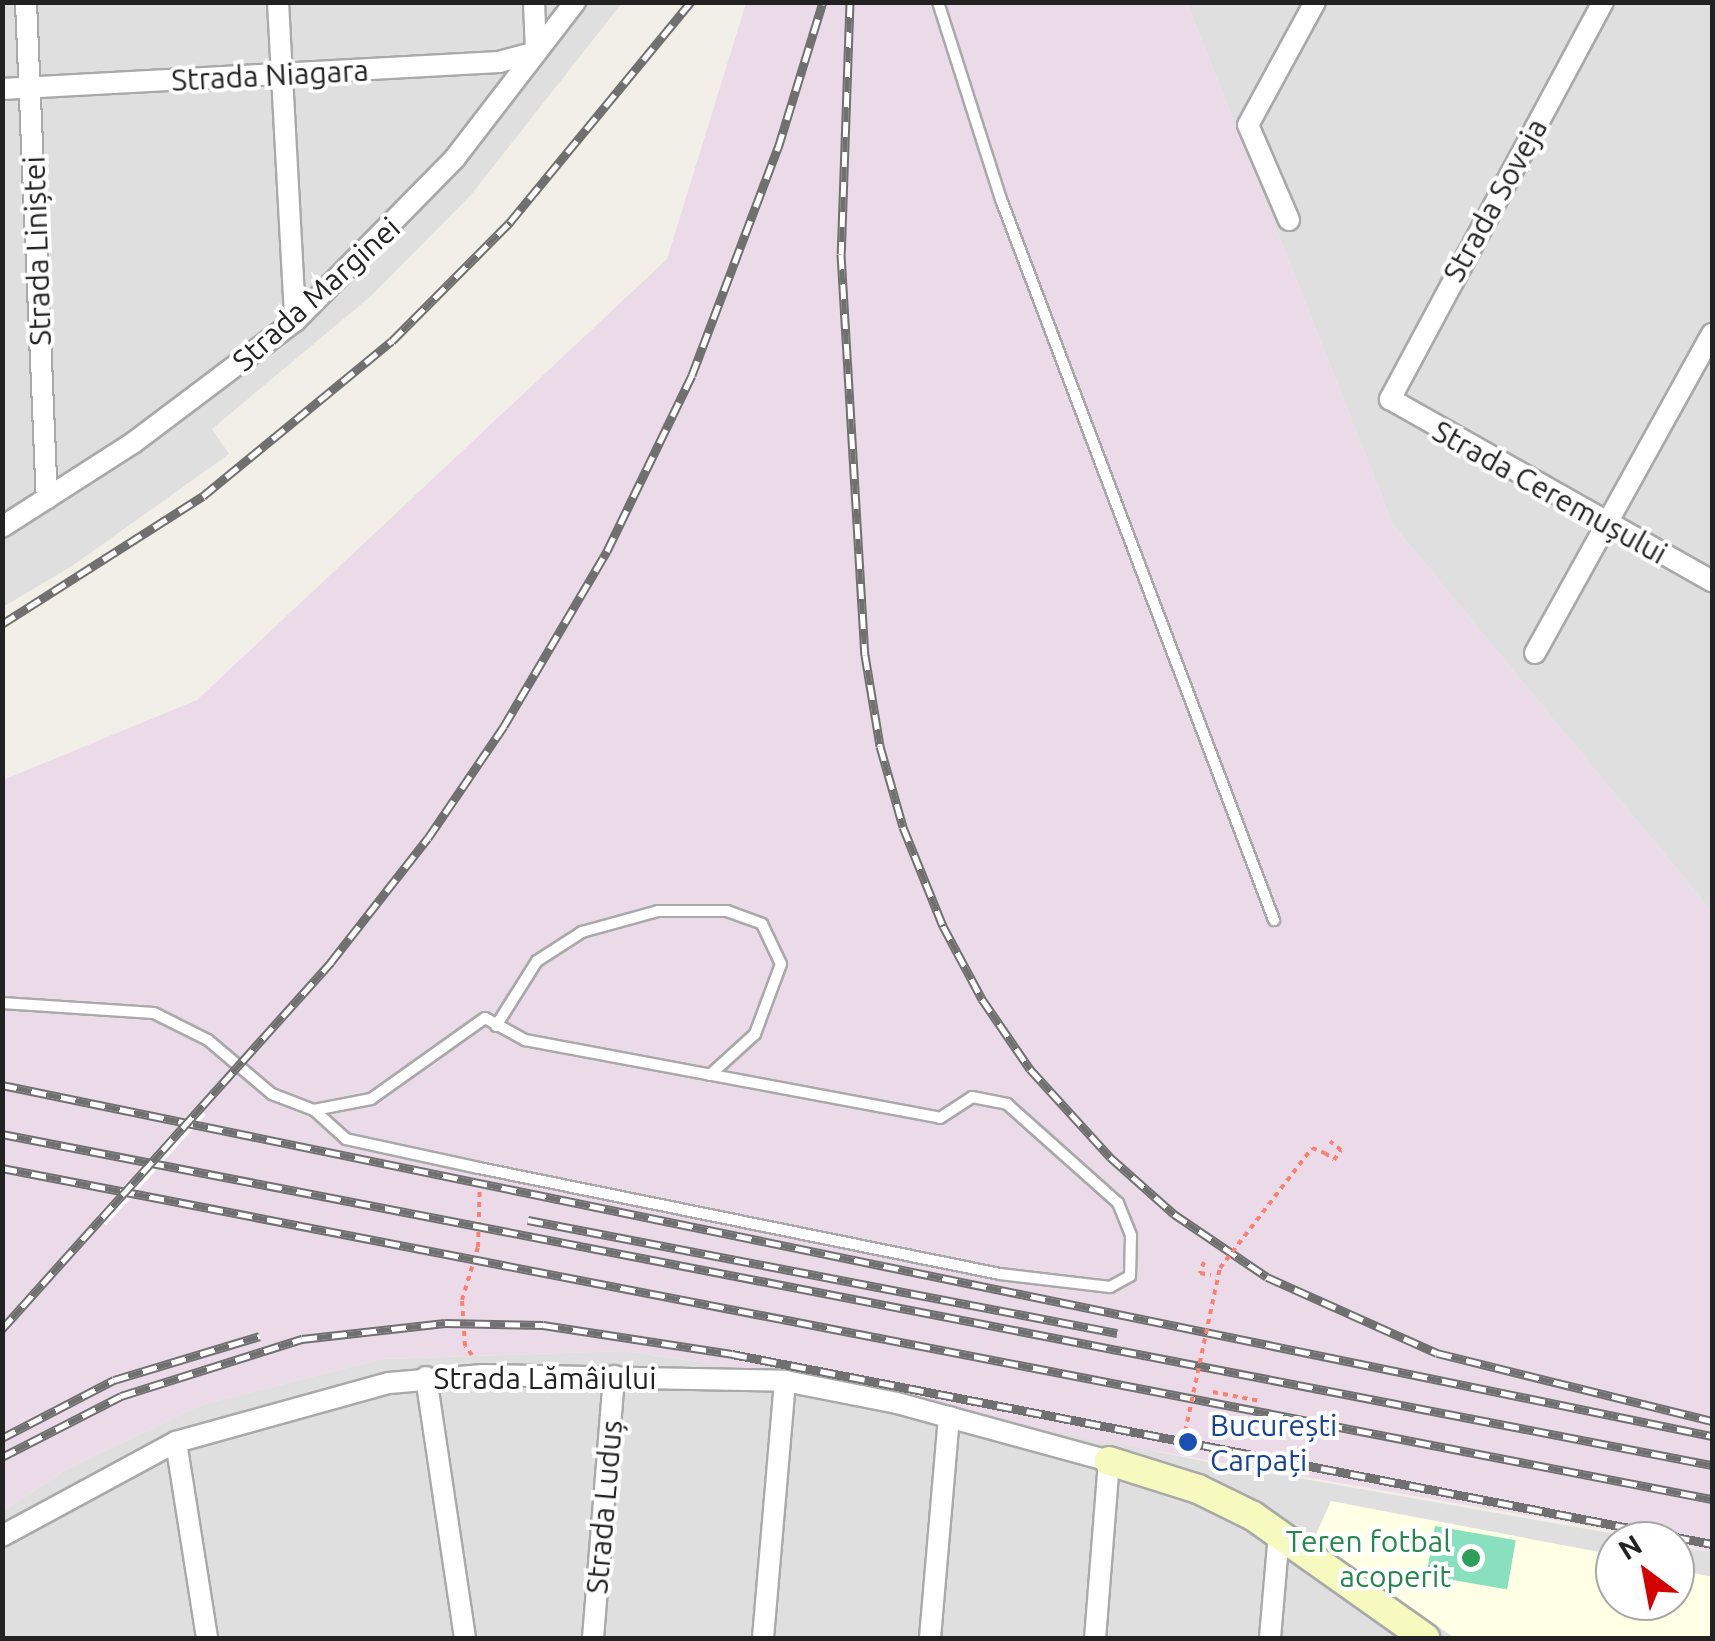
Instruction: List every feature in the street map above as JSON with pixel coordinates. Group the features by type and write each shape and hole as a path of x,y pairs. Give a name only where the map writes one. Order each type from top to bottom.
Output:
{"street":[{"name":"Strada Liniștei","path":"26,2 48,499"},
{"path":"278,2 296,320"},
{"path":"534,2 536,52"},
{"name":"Strada Marginei","path":"2,526 48,499 296,320 427,188 575,2"},
{"path":"1288,220 1248,125 1315,2"},
{"name":"Strada Soveja","path":"1390,399 1604,2"},
{"name":"Strada Niagara","path":"2,88 499,62 536,52"},
{"path":"1535,652 1712,334"},
{"name":"Strada Ceremușului","path":"1390,399 1712,581"},
{"name":"Strada Lămâiului","path":"2,1536 176,1442 271,1411 426,1377 614,1376 785,1381 948,1418 1109,1462"},
{"name":"Strada Luduș","path":"593,1638 614,1376"},
{"path":"426,1377 465,1638"},
{"path":"763,1638 785,1381"},
{"path":"930,1638 948,1418"},
{"path":"176,1442 207,1638"},
{"path":"1095,1638 1109,1462 1222,1499 1279,1532 1425,1638"},
{"path":"1270,1638 1279,1532"}],"lane":[{"path":"938,2 1002,202 1274,920"},
{"path":"496,1026 526,972 582,932 658,911 728,911 762,924 782,964 755,1034 710,1075"},
{"path":"2,1003 154,1013 208,1040 272,1094 314,1110 346,1139 1000,1274 1110,1287 1130,1276 1131,1236 1118,1204 1007,1104 972,1097 940,1118 525,1040 485,1018 371,1099 314,1110"}],"path":[{"path":"1181,1450 1220,1268 1312,1148 1334,1160 1341,1150 1330,1142"},
{"path":"479,1168 478,1247 462,1300 465,1346 487,1375"},
{"path":"1204,1262 1200,1273 1211,1275"},
{"path":"1213,1392 1260,1401"}],"shaded area":[{"path":"2,3 622,3 470,196 371,296 212,429 229,454 72,566 3,607"},
{"path":"746,3 1187,3 1393,525 1712,912 1712,1553 1695,1547 1695,1521 1595,1521 1595,1527 1098,1441 786,1375 625,1351 382,1359 201,1405 67,1469 3,1511 3,780 197,700 667,259"},
{"path":"1187,3 1712,3 1712,912 1393,525"},
{"path":"625,1351 786,1375 1213,1463 1595,1530 1595,1621 1695,1621 1695,1549 1712,1553 1712,1638 3,1638 3,1511 67,1469 201,1405 382,1359"},
{"path":"1331,1501 1595,1551 1595,1621 1695,1621 1695,1573 1712,1577 1712,1638 1455,1638 1312,1543"}],"green space":[{"name":"Teren fotbal acoperit","path":"1435,1526 1516,1540 1507,1589 1426,1575"}],"pier":[{"path":"196,1106 206,1115 106,1225 96,1217"}],"railway":[{"path":"2,624 203,496 392,341 510,222 691,2"},
{"path":"2,1329 331,962 428,838 504,726 607,551 692,375 778,148 823,2"},
{"path":"850,2 841,254 865,655 880,746 903,827 943,926 982,999 1030,1069 1110,1157 1174,1214 1267,1277 1437,1353 1712,1421"},
{"path":"2,1085 1712,1436"},
{"path":"2,1134 1712,1465"},
{"path":"2,1168 1712,1499"},
{"path":"528,1220 1117,1333"},
{"path":"2,1457 121,1396 302,1339 445,1323 543,1325 732,1354 1712,1544"},
{"path":"2,1438 114,1380 260,1336"}],"place":[{"name":"București Carpați","path":"1188,1442"},
{"name":"Teren fotbal acoperit","path":"1471,1558"}]}
